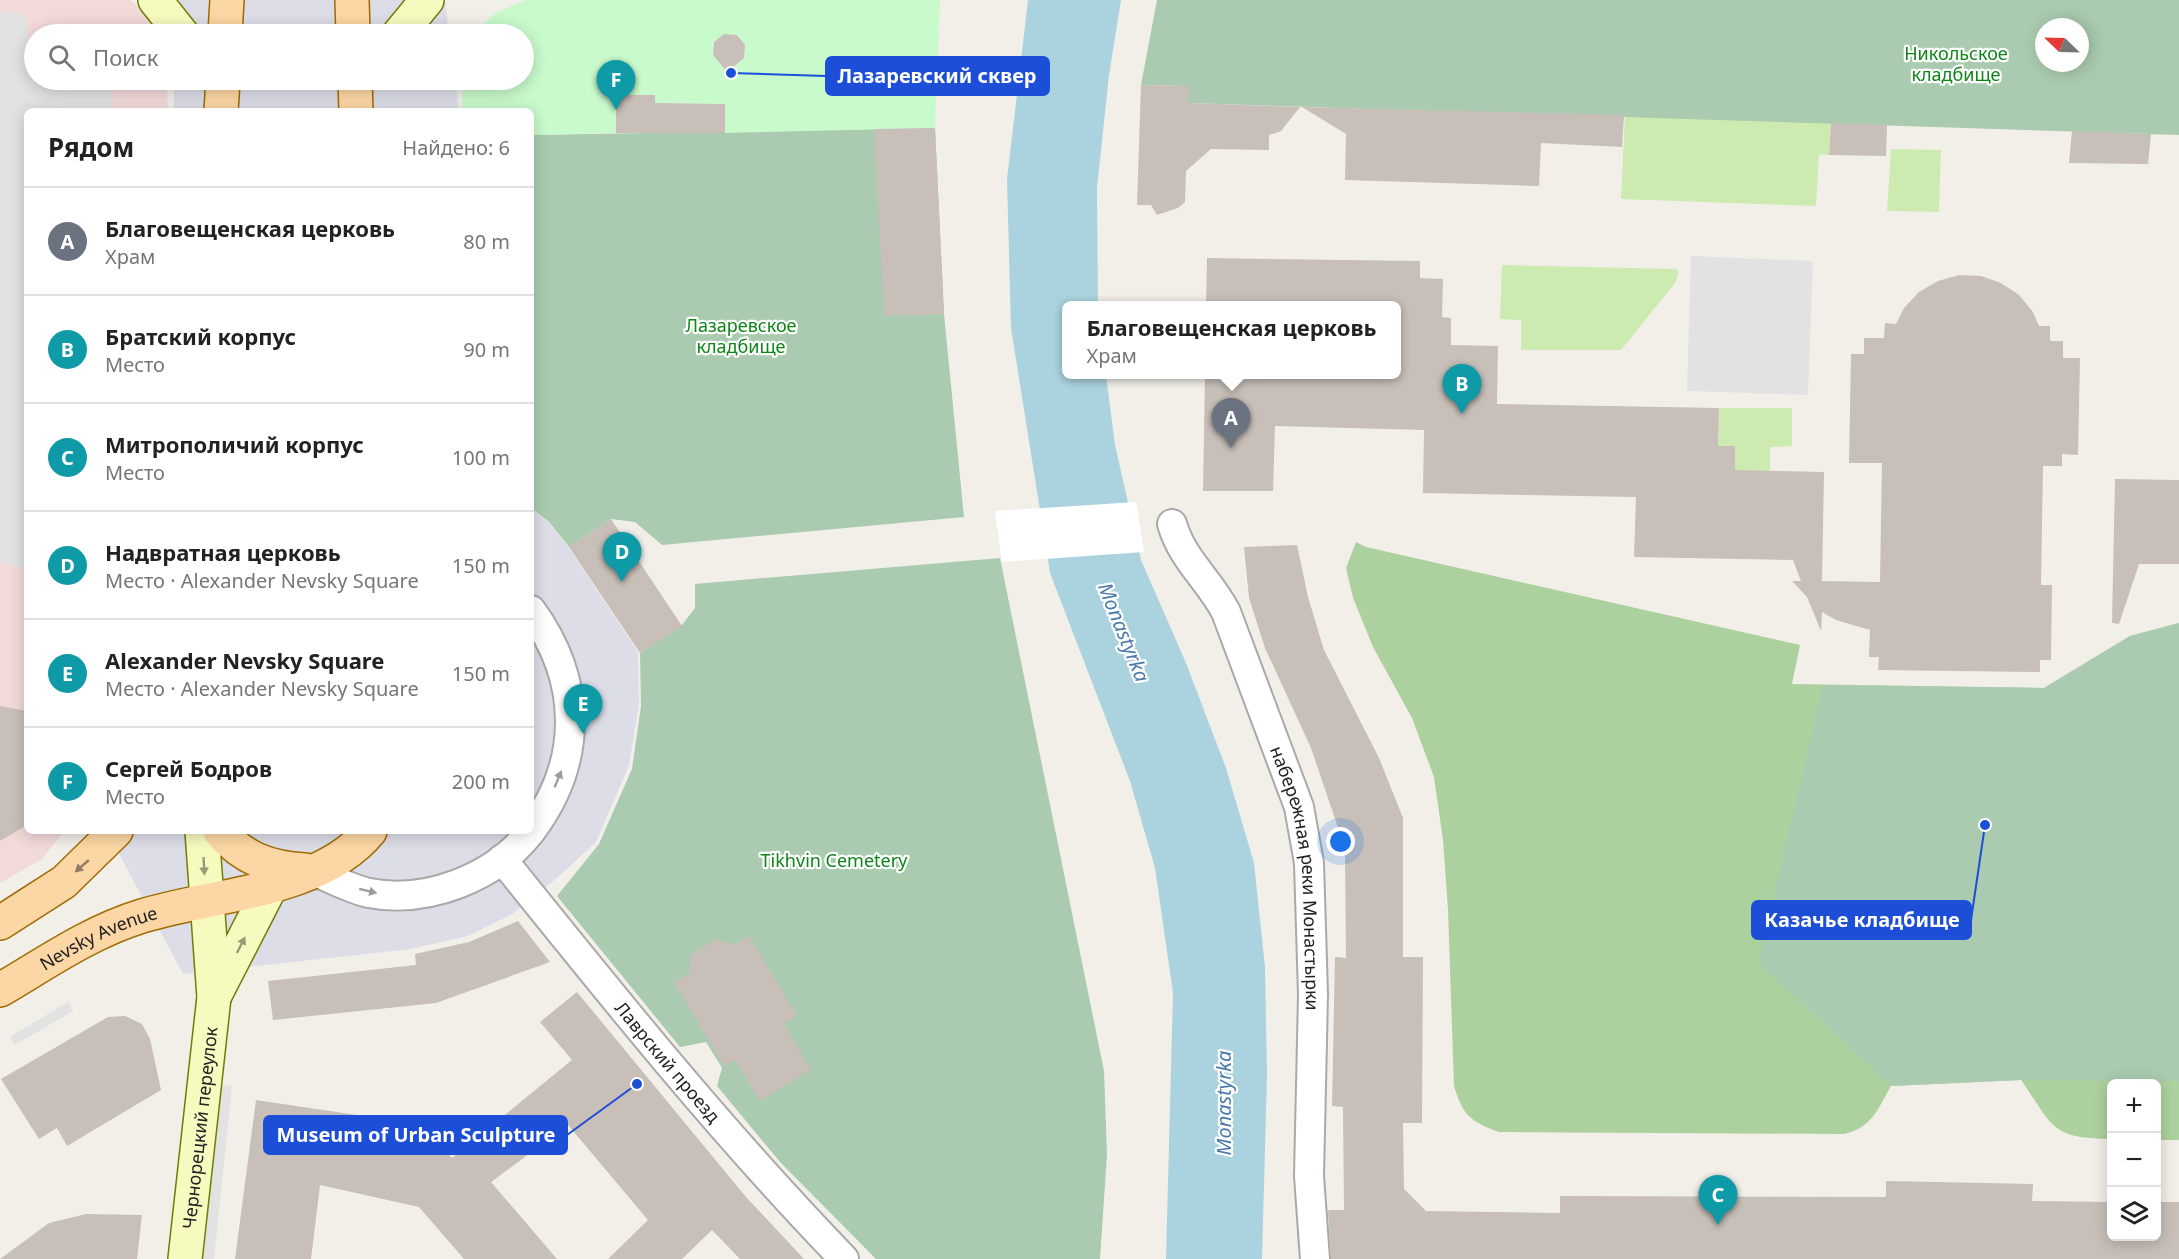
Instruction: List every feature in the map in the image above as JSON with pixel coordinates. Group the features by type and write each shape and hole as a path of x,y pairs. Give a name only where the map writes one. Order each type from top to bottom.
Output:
{"main road":[{"path":"226,24 227,0"},
{"path":"352,0 353,24"},
{"path":"0,923 64,882 113,834"},
{"path":"223,834 243,854 259,862 276,868 313,871"},
{"name":"Nevsky Avenue","path":"0,990 68,949 111,928 142,916 206,902 313,871 346,855 367,834"}],"street":[{"path":"155,0 174,24"},
{"path":"407,24 427,0"},
{"name":"набережная реки Монастырки","path":"1172,524 1178,545 1189,562 1216,592 1226,612 1299,807 1309,863 1313,995 1309,1176 1315,1259"},
{"path":"534,614 547,632 563,668 569,691 571,720 562,770 552,796 534,826"},
{"name":"Чернорецкий переулок","path":"185,1259 214,997 202,834"},
{"path":"313,871 367,893 400,896 435,891 469,880 502,859 528,834"},
{"name":"Лаврский проезд","path":"502,859 574,951 765,1177 844,1259"},
{"name":"Чернорецкий переулок","path":"214,997 272,884"}],"shaded area":[{"path":"0,0 130,0 156,24 24,24 24,90 167,90 168,108 24,108 24,834 62,834 42,859 0,883"},
{"path":"173,0 445,0 448,24 174,24"},
{"path":"0,12 27,14 27,24 24,24 24,90 113,90 112,108 24,108 24,567 0,562"},
{"path":"174,90 456,90 459,108 174,108"},
{"path":"1691,256 1813,261 1808,395 1687,391"},
{"path":"534,511 548,522 569,548 638,652 639,704 629,765 596,842 557,878 511,915 468,936 411,949 183,974 109,834 534,834"},
{"path":"68,1002 73,1011 15,1045 10,1037"},
{"path":"219,1085 232,1086 214,1259 201,1259"}],"green space":[{"path":"526,0 940,0 935,128 725,133 725,104 665,103 655,133 654,95 616,95 616,133 534,135 534,108 462,108 463,90 534,90 534,24 484,24 495,13","holes":["724,34 737,35 745,45 744,58 734,66 721,65 713,55 714,42"]},
{"name":"Никольское кладбище","path":"1157,0 2179,0 2179,135 1188,103 1188,86 1141,85"},
{"path":"1625,115 1831,123 1829,155 1819,154 1816,206 1621,199"},
{"name":"Лазаревское кладбище","path":"935,128 944,314 964,517 662,545 635,522 611,519 569,547 549,522 534,510 534,135"},
{"path":"1891,149 1941,150 1939,212 1887,211"},
{"path":"1502,265 1676,269 1679,272 1675,283 1621,350 1521,350 1521,320 1500,319"},
{"path":"1719,408 1792,408 1792,446 1770,447 1770,471 1735,470 1735,446 1718,446"},
{"path":"1356,542 1366,547 1800,645 1792,684 2044,688 2130,636 2179,623 2179,1140 2161,1140 2161,1079 2107,1079 2107,1139 2076,1136 2056,1127 2021,1080 1891,1086 1878,1110 1868,1122 1844,1134 1499,1132 1474,1120 1464,1110 1454,1086 1448,910 1443,840 1434,777 1412,718 1373,647 1353,598 1346,568"},
{"name":"Tikhvin Cemetery","path":"1000,558 1104,1071 1107,1154 1100,1259 876,1259 780,1162 717,1086 722,1068 706,1042 680,1047 557,896 599,844 632,769 641,706 640,653 682,625 695,608 695,584"},
{"path":"2179,623 2179,1081 2161,1081 2161,1079 2021,1080 1891,1086 1758,963 1823,685 2044,688 2130,636"}],"water":[{"name":"Monastyrka","path":"1028,0 1121,0 1109,75 1097,188 1098,301 1062,301 1062,379 1107,379 1115,445 1141,560 1186,663 1226,768 1254,863 1265,967 1267,1074 1262,1259 1166,1259 1173,993 1155,868 1130,781 1050,573 1011,328 1007,179"}],"pier":[{"path":"1136,502 1144,552 1002,562 995,511"}],"building":[{"path":"724,34 737,35 745,45 744,58 727,72 713,55 714,42"},
{"path":"1141,85 1189,86 1188,103 1300,107 1281,131 1269,135 1269,150 1211,149 1186,171 1185,202 1178,208 1157,215 1151,205 1137,205"},
{"path":"616,95 655,95 655,103 725,104 725,133 616,133"},
{"path":"1302,107 1624,115 1622,147 1541,143 1539,186 1345,180 1346,134"},
{"path":"1831,123 1887,125 1886,156 1829,155"},
{"path":"935,128 944,314 884,316 874,129"},
{"path":"2072,131 2151,134 2148,164 2069,163"},
{"path":"1207,258 1420,261 1420,278 1443,279 1442,317 1451,318 1451,345 1498,346 1497,404 1719,408 1718,446 1735,446 1735,470 1824,472 1822,581 1880,582 1882,463 1849,463 1851,354 1864,354 1864,338 1884,338 1885,323 1896,324 1904,308 1919,292 1938,281 1959,275 1981,276 2001,283 2019,295 2033,312 2039,326 2050,326 2050,341 2063,341 2063,358 2080,358 2078,455 2062,454 2062,466 2043,466 2041,585 2052,585 2051,660 2040,660 2040,672 1878,670 1879,657 1869,657 1870,630 1836,620 1822,612 1821,631 1807,597 1792,581 1801,581 1793,560 1634,557 1636,497 1423,493 1424,430 1275,426 1273,491 1203,491 1205,379 1401,379 1401,301 1206,301"},
{"path":"2115,479 2179,480 2179,564 2139,564 2119,624 2112,623"},
{"path":"611,519 682,626 640,653 569,547"},
{"path":"1297,545 1308,597 1324,650 1379,758 1403,818 1403,957 1423,957 1422,1123 1403,1123 1404,1189 1426,1211 1560,1213 1560,1196 1886,1197 1886,1181 2033,1184 2032,1201 2107,1202 2107,1241 2161,1241 2161,1202 2179,1202 2179,1259 1331,1259 1328,1210 1344,1210 1343,1107 1332,1106 1335,957 1346,958 1345,848 1311,748 1265,648 1249,598 1244,547"},
{"path":"0,706 24,710 24,827 0,841"},
{"path":"518,921 550,962 436,1003 273,1020 268,981 416,965 415,954 469,942"},
{"path":"749,936 797,1016 784,1024 811,1070 760,1101 735,1060 724,1066 674,982 690,973 690,955 716,939 734,945"},
{"path":"577,992 746,1197 804,1259 740,1259 712,1230 682,1259 608,1259 648,1220 568,1125 491,1182 557,1259 464,1259 419,1207 320,1185 311,1259 235,1259 256,1100 424,1125 452,1158 572,1060 540,1022"},
{"path":"125,1016 142,1024 150,1039 161,1090 67,1146 57,1128 39,1139 1,1079 108,1017"},
{"path":"86,1214 142,1215 137,1259 0,1259 49,1223"}],"place":[{"name":"Лазаревский сквер","path":"731,73"},
{"name":"Сергей Бодров","path":"616,110"},
{"name":"Братский корпус","path":"1462,414"},
{"name":"Благовещенская церковь","path":"1231,448"},
{"name":"Надвратная церковь","path":"622,582"},
{"name":"Alexander Nevsky Square","path":"583,734"},
{"name":"Казачье кладбище","path":"1985,825"},
{"name":"Museum of Urban Sculpture","path":"637,1084"},
{"name":"Митрополичий корпус","path":"1718,1225"}]}
